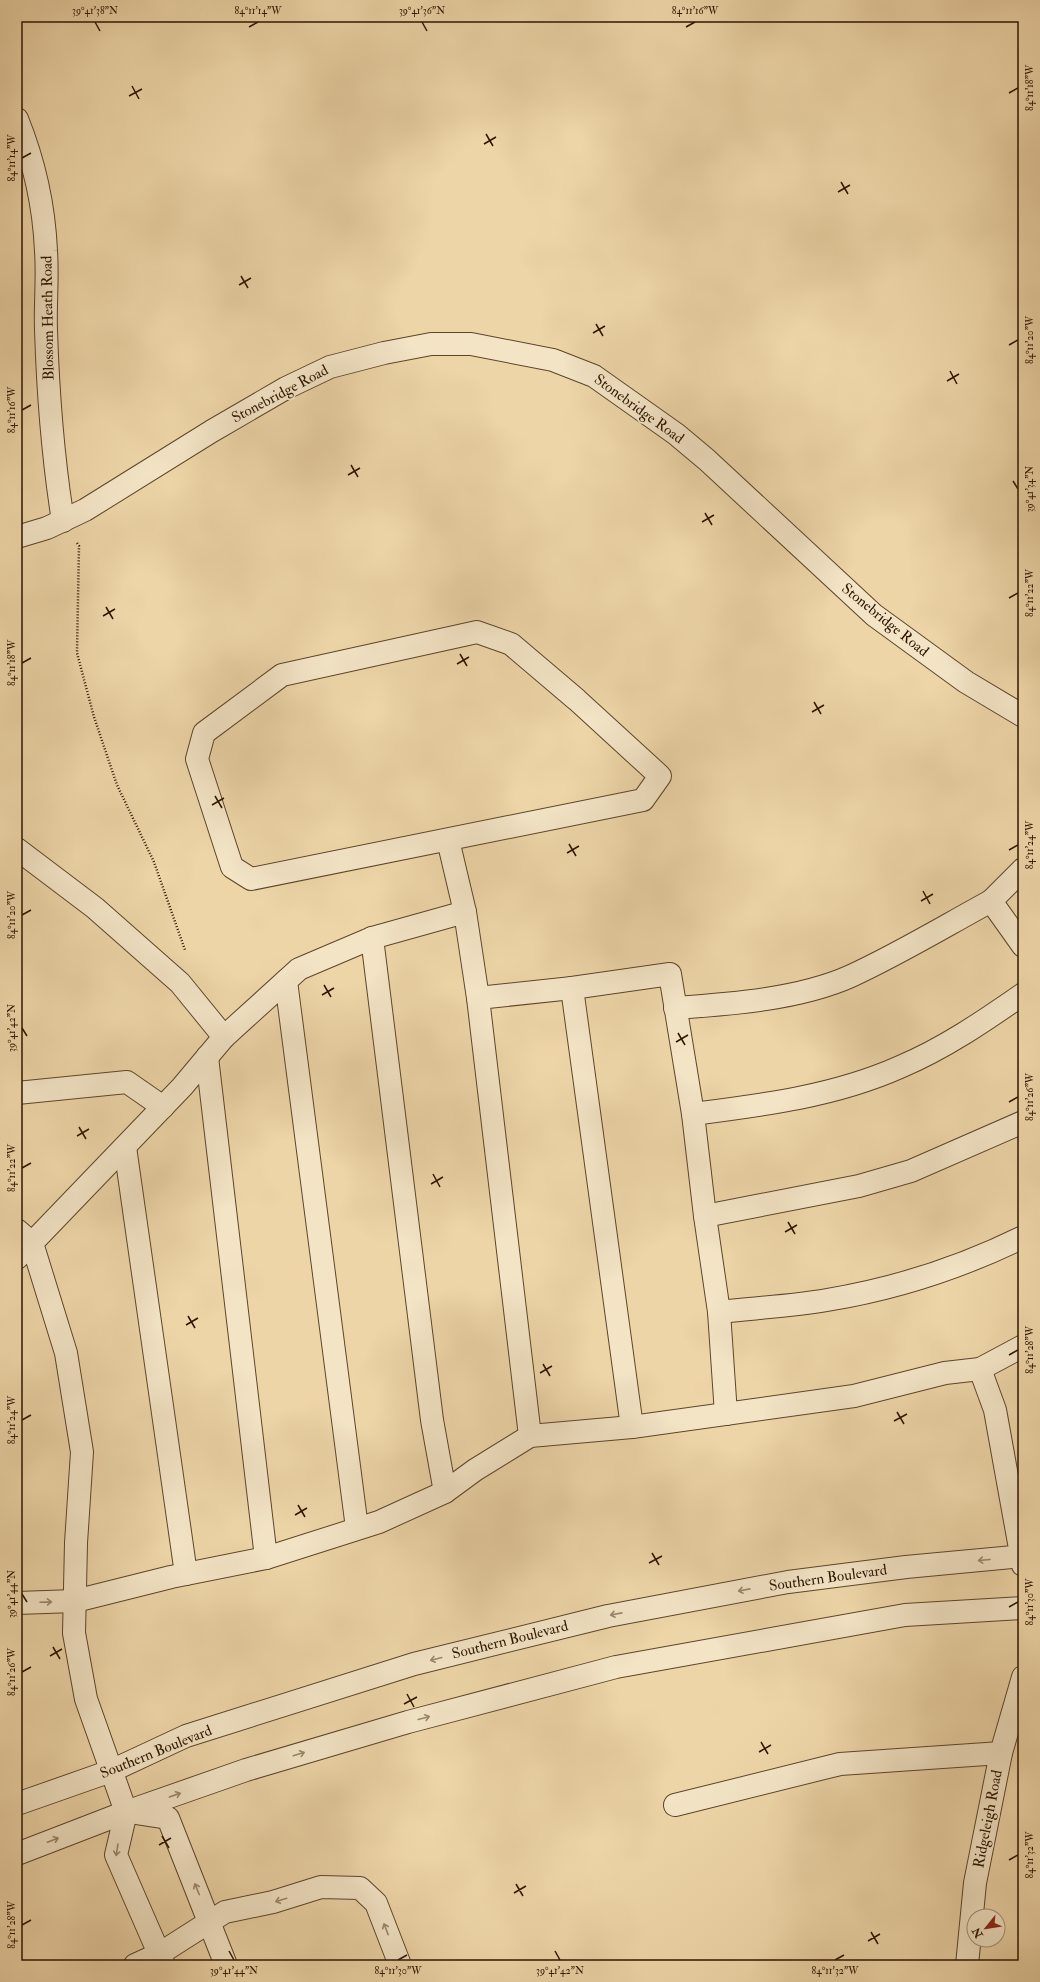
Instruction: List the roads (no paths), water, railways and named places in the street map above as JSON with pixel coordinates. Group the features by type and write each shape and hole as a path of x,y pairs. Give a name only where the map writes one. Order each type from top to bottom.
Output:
{"street":[{"name":"Blossom Heath Road","path":"17,119 29,149 40,193 46,251 46,330 54,467 63,521"},
{"name":"Stonebridge Road","path":"17,537 63,521 86,510 212,431 286,388 330,367 384,353 431,344 471,344 552,360 594,376 676,434 707,460 874,615 966,682 1023,716"},
{"path":"476,632 511,644 577,700 660,776 643,800 448,840 251,879 232,867 199,766 197,759 204,733 282,675 476,632"},
{"path":"448,840 465,912 478,998 530,1436"},
{"path":"17,849 95,908 180,983 224,1037"},
{"path":"675,1008 720,1005 792,995 850,976 991,901 1023,869"},
{"path":"991,901 1023,946"},
{"path":"17,1258 25,1236 126,1147 224,1037 299,969 372,938 465,912"},
{"path":"372,938 432,1420 445,1492"},
{"path":"478,998 572,988 670,974 693,1114 705,1216 719,1312 726,1414"},
{"path":"286,980 357,1528"},
{"path":"572,988 632,1428"},
{"path":"693,1114 760,1106 830,1092 900,1068 962,1036 1023,994"},
{"path":"207,1057 266,1558"},
{"path":"17,1093 127,1082 163,1107"},
{"path":"705,1216 859,1186 896,1175 947,1156 1023,1122"},
{"path":"126,1147 186,1574"},
{"path":"25,1236 66,1353 82,1452 76,1543 74,1633 86,1699 126,1812 116,1855 162,1960"},
{"path":"719,1312 827,1300 904,1283 1023,1238"},
{"path":"17,1603 75,1601 186,1574 266,1558 379,1522 445,1492 475,1470 530,1436 632,1428 854,1396 945,1373 980,1369 1023,1346"},
{"path":"980,1369 995,1410 1023,1559"},
{"name":"Southern Boulevard","path":"17,1804 112,1771 186,1736 414,1664 608,1616 788,1582 906,1567 1023,1559"},
{"path":"17,1854 126,1812 246,1770 408,1722 616,1667 905,1615 1023,1608"},
{"name":"Ridgeleigh Road","path":"967,1965 975,1884 1001,1753 1023,1677"},
{"path":"676,1805 840,1764 1001,1753"},
{"path":"126,1812 168,1818 226,1965"},
{"path":"135,1965 162,1960 225,1912 273,1902 321,1887 360,1888 376,1903 400,1965"}]}
